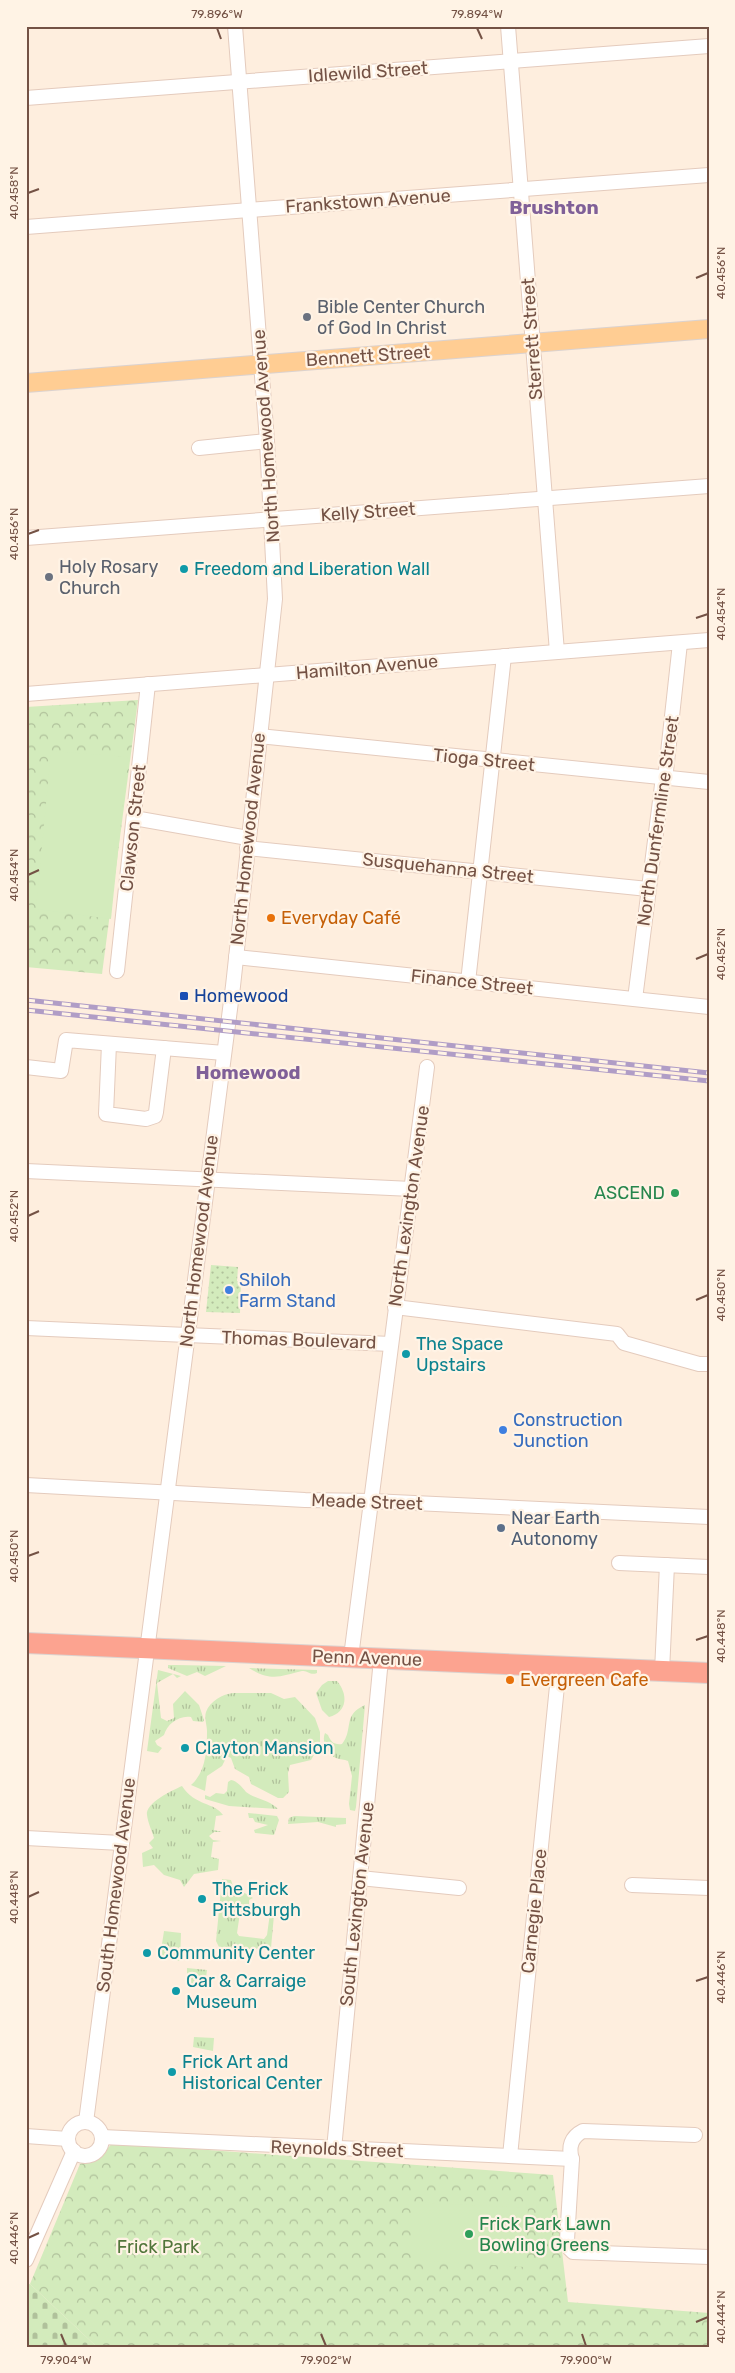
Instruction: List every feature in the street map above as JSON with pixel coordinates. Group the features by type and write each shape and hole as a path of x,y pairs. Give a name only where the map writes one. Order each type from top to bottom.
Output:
{"highway":[{"name":"Penn Avenue","path":"26,1643 709,1673"}],"main road":[{"name":"Bennett Street","path":"26,383 709,329"}],"street":[{"name":"North Homewood Avenue","path":"147,1649 236,957 259,736 276,599 268,441 248,210 235,26"},
{"name":"Sterrett Street","path":"508,26 557,652"},
{"name":"Idlewild Street","path":"26,98 709,46"},
{"name":"Frankstown Avenue","path":"26,227 709,175"},
{"path":"199,448 268,441"},
{"name":"Kelly Street","path":"26,538 709,486"},
{"name":"Hamilton Avenue","path":"26,694 709,640"},
{"name":"North Dunfermline Street","path":"635,999 680,643"},
{"path":"468,982 504,656"},
{"name":"Clawson Street","path":"117,971 148,684"},
{"name":"Tioga Street","path":"259,736 709,782"},
{"name":"Susquehanna Street","path":"134,818 248,843 648,889"},
{"name":"Finance Street","path":"236,957 709,1007"},
{"path":"26,1067 61,1071 66,1040 224,1053"},
{"path":"109,1044 106,1114 146,1119 155,1116 164,1048"},
{"name":"North Lexington Avenue","path":"351,1658 427,1067"},
{"path":"26,1172 412,1189"},
{"path":"395,1307 617,1334 624,1343 699,1364 709,1364"},
{"name":"Thomas Boulevard","path":"26,1328 391,1344"},
{"name":"Meade Street","path":"26,1485 305,1500 372,1501 709,1517"},
{"path":"619,1563 709,1568"},
{"path":"662,1671 667,1565"},
{"name":"South Homewood Avenue","path":"86,2122 147,1649"},
{"name":"South Lexington Avenue","path":"334,2148 380,1659"},
{"name":"Carnegie Place","path":"510,2156 559,1666"},
{"path":"26,1838 121,1843"},
{"path":"360,1878 459,1888"},
{"path":"632,1885 709,1888"},
{"path":"26,2136 71,2145 80,2155 92,2155 100,2148 102,2137 95,2124 86,2122 72,2128 71,2145 26,2260"},
{"path":"695,2135 583,2131 576,2134 571,2141 570,2152 572,2159 568,2240 569,2248 573,2252 709,2257"},
{"name":"Reynolds Street","path":"102,2137 572,2159"}],"green space":[{"path":"138,700 102,974 26,967 26,707"},
{"path":"51,751 128,757 111,919 36,909"},
{"path":"211,1265 238,1267 237,1281 241,1282 240,1313 206,1312"},
{"path":"168,1665 226,1666 205,1676 197,1672 187,1676 168,1668"},
{"path":"249,1668 317,1670 317,1673 313,1674 302,1671 276,1677 264,1675"},
{"path":"158,1670 181,1676 177,1678 173,1674 157,1683 161,1718 167,1721 174,1718 173,1704 185,1691 199,1705 204,1720 203,1722 193,1721 191,1717 182,1717 174,1721 164,1735 155,1741 162,1748 158,1753 147,1751"},
{"path":"328,1681 337,1681 341,1686 344,1697 343,1707 340,1711 329,1717 322,1710 316,1693"},
{"path":"233,1693 271,1693 284,1699 295,1697 315,1718 320,1732 320,1744 311,1760 290,1765 288,1773 289,1792 283,1798 278,1798 251,1784 249,1777 235,1769 231,1758 227,1756 222,1766 207,1776 205,1791 191,1785 200,1774 205,1760 207,1738 206,1712 217,1699"},
{"path":"365,1705 355,1811 350,1810 349,1804 352,1776 348,1761 336,1758 330,1754 325,1744 324,1736 325,1733 333,1742 342,1744 353,1713"},
{"path":"231,1780 241,1786 246,1792 278,1809 229,1806 205,1799 205,1795 210,1797 216,1793 224,1794 227,1791 228,1782"},
{"path":"182,1786 198,1801 215,1808 223,1815 216,1816 214,1830 222,1832 214,1832 209,1836 213,1840 221,1841 213,1842 211,1857 219,1859 218,1870 194,1874 184,1887 180,1880 164,1875 154,1865 143,1867 142,1853 153,1848 149,1843 154,1838 147,1815 150,1806"},
{"path":"248,1813 277,1816 279,1820 274,1835 255,1833 254,1830 268,1825 255,1822 253,1818 249,1818"},
{"path":"294,1816 346,1818 346,1824 336,1825 336,1827 318,1822 288,1824 289,1818"},
{"path":"222,1879 231,1880 233,1886 253,1898 249,1900 249,1907 240,1913 237,1933 239,1936 264,1939 267,1935 270,1913 273,1913 271,1948 227,1950 219,1947 216,1941"},
{"path":"164,1931 181,1933 180,1961 160,1957"},
{"path":"187,1968 207,1970 205,1986 187,1983"},
{"path":"194,2037 214,2038 213,2051 193,2047"},
{"name":"Frick Park","path":"113,2143 553,2175 568,2302 709,2313 709,2347 97,2347 30,2284 80,2164 98,2157"},
{"name":"Frick Park Lawn Bowling Greens","path":"412,2202 528,2208 525,2267 412,2260"},
{"path":"30,2284 97,2347 26,2347 26,2285"}],"railway":[{"path":"26,1000 709,1073"},
{"path":"26,1010 709,1081"}],"place":[{"name":"Bible Center Church of God In Christ","path":"307,317"},
{"name":"Freedom and Liberation Wall","path":"184,569"},
{"name":"Holy Rosary Church","path":"49,577"},
{"name":"Everyday Café","path":"271,918"},
{"name":"Homewood","path":"184,996"},
{"name":"ASCEND","path":"675,1193"},
{"name":"Shiloh Farm Stand","path":"229,1290"},
{"name":"The Space Upstairs","path":"406,1354"},
{"name":"Construction Junction","path":"503,1430"},
{"name":"Near Earth Autonomy","path":"501,1528"},
{"name":"Evergreen Cafe","path":"510,1680"},
{"name":"Clayton Mansion","path":"185,1748"},
{"name":"The Frick Pittsburgh","path":"202,1899"},
{"name":"Community Center","path":"147,1953"},
{"name":"Car & Carraige Museum","path":"176,1991"},
{"name":"Frick Art and Historical Center","path":"172,2072"},
{"name":"Frick Park Lawn Bowling Greens","path":"469,2234"}],"district":[{"name":"Brushton","path":"554,207"},
{"name":"Homewood","path":"248,1072"}]}
